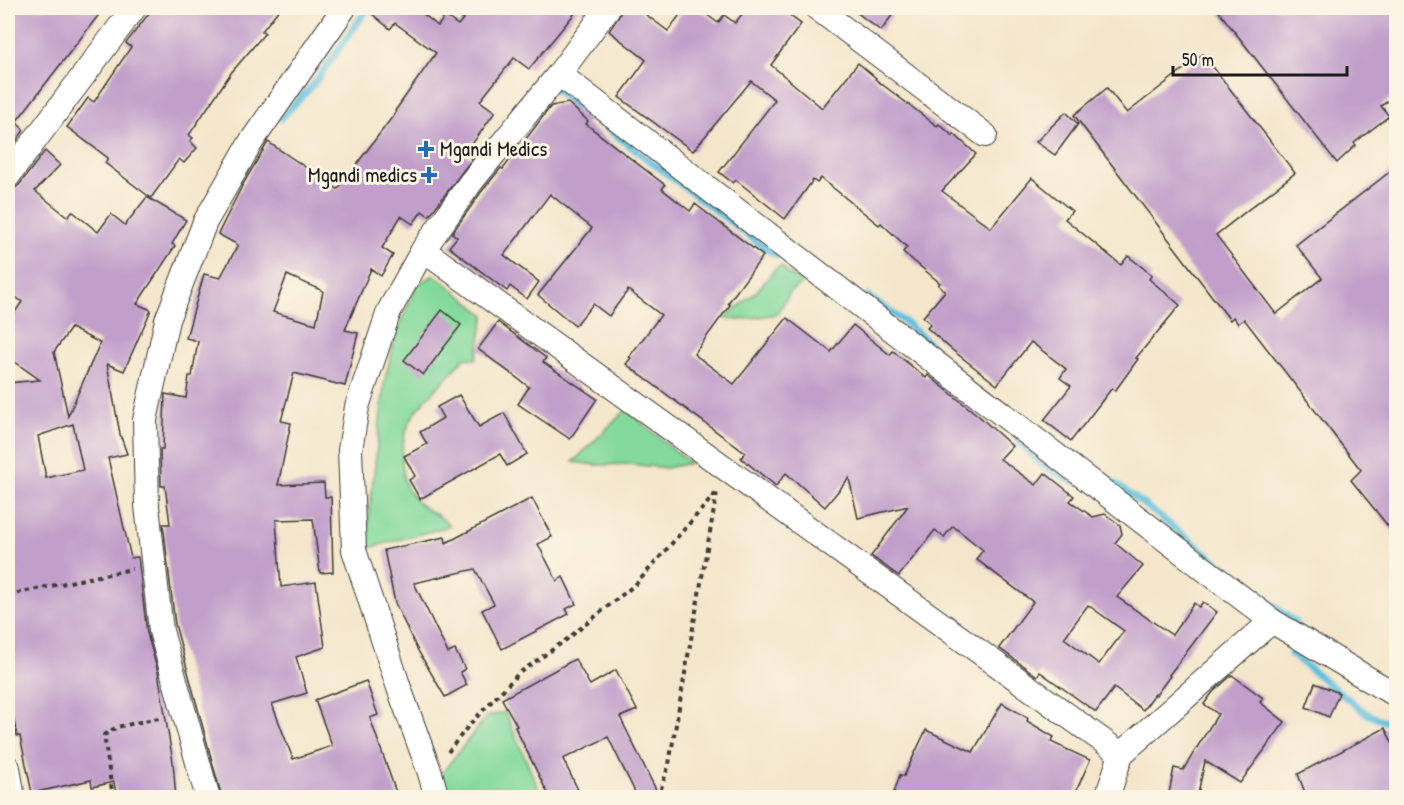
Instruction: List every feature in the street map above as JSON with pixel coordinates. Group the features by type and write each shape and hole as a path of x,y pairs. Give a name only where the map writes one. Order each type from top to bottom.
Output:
{"street":[{"path":"8,176 134,8"},
{"path":"208,798 160,631 147,506 146,420 167,320 205,222 251,142 344,8"},
{"path":"437,798 354,550 350,450 357,407 389,311 423,250 471,182 559,74 608,8"},
{"path":"818,8 985,135"},
{"path":"559,74 1272,621 1380,687 1396,694"},
{"path":"423,250 1121,754"},
{"path":"1107,798 1121,754 1272,621"},
{"path":"8,768 13,798"}],"path":[{"path":"658,798 669,764 717,492 725,466"},
{"path":"430,773 469,725 519,673 566,640 637,583 717,492"},
{"path":"8,595 153,564"},
{"path":"113,798 104,735 117,727 183,713"}],"green space":[{"path":"782,266 788,274 804,282 791,291 777,314 739,320 725,318 757,291 775,269"},
{"path":"435,275 485,315 476,359 464,358 422,404 407,428 403,443 403,473 409,492 417,502 450,526 365,549 385,379 396,334 417,284"},
{"path":"626,410 690,463 666,468 573,462"},
{"path":"505,712 542,797 449,797 442,773 486,717"}],"building":[{"path":"8,8 104,8 16,122 24,130 8,153"},
{"path":"153,8 280,8 262,31 265,33 231,73 189,135 193,138 190,141 197,148 184,163 179,159 151,198 105,163 108,158 67,127 88,98 94,102 131,47 126,43"},
{"path":"365,8 416,8 438,26 445,16 458,25 472,8 579,8 529,69 514,58 480,101 495,112 465,154 472,159 429,216 422,211 413,224 401,216 382,248 393,255 381,276 371,269 345,330 358,333 345,386 294,373 281,421 291,423 278,485 324,483 325,497 331,497 333,572 320,573 313,519 276,520 281,587 316,582 325,647 296,657 307,693 272,704 293,759 332,746 315,700 366,681 378,715 370,718 398,798 222,798 175,624 163,524 170,524 165,486 161,486 160,449 163,449 165,394 186,398 198,341 186,338 204,274 220,278 238,245 218,234 243,184 268,142 338,189 396,112 436,53 395,23 390,29","holes":["287,275 323,291 316,324 273,312"]},
{"path":"579,8 591,8 586,13"},
{"path":"622,8 637,8 668,31 685,8 698,8 718,23 724,15 735,23 747,8 779,8 801,24 771,65 822,108 858,63 875,79 937,126 939,124 953,136 954,134 976,154 942,191 991,228 1032,178 1072,211 1065,219 1121,265 1128,256 1152,275 1149,279 1180,305 1136,358 1138,359 1115,391 1112,388 1071,441 1044,420 1071,386 1060,378 1066,369 1031,342 997,385 951,349 927,328 931,324 923,317 945,291 938,285 940,283 903,252 907,247 881,223 879,225 821,178 817,183 813,180 785,219 736,180 733,183 719,172 775,100 751,81 693,151 619,97 646,60 609,31"},
{"path":"851,8 897,8 881,31"},
{"path":"1216,8 1396,8 1396,95 1381,106 1389,116 1354,143 1356,145 1337,163"},
{"path":"1203,54 1295,173 1216,235 1276,314 1322,278 1296,245 1396,167 1396,536 1351,480 1361,470 1244,319 1238,324 1233,317 1230,320 1074,115 1107,88 1127,113"},
{"path":"568,103 588,121 586,124 665,185 662,189 690,211 695,204 763,256 694,354 734,384 787,318 831,352 853,325 890,355 893,351 926,378 928,375 1012,446 1000,459 1036,485 1045,473 1074,496 1070,501 1093,517 1105,514 1120,525 1122,534 1115,543 1143,566 1117,597 1172,635 1194,603 1199,607 1203,602 1217,612 1143,710 1114,688 1096,712 1040,672 1037,676 999,648 1033,602 976,559 983,550 953,526 944,537 935,530 899,576 871,556 908,506 858,518 849,478 825,507 786,473 776,486 741,458 745,453 626,364 661,315 628,290 609,316 593,304 575,326 538,295 592,228 550,194 504,255 539,282 527,299 510,286 507,291 449,247 457,237 452,233 482,191 501,168 503,169 551,106","holes":["1088,605 1124,631 1099,664 1064,638"]},
{"path":"1066,112 1078,124 1055,155 1036,142"},
{"path":"45,151 60,165 35,191 68,217 72,211 98,232 111,214 125,225 147,197 186,220 172,244 175,246 137,304 151,310 124,371 107,364 120,434 127,454 108,458 131,558 138,557 147,633 158,672 173,762 176,798 117,798 114,782 92,787 91,780 32,793 20,736 17,736 8,691 8,383 40,380 8,357 8,322 22,302 8,291 8,190 19,185","holes":["71,328 100,343 68,416 54,352","73,424 83,470 46,478 38,436"]},
{"path":"442,310 461,325 423,375 404,360"},
{"path":"498,322 546,358 543,362 597,399 570,439 518,404 529,387 478,349"},
{"path":"459,395 479,427 504,413 527,454 507,466 500,454 420,499 409,480 415,476 404,456 427,444 420,432 443,418 437,407"},
{"path":"532,498 552,537 538,544 557,581 563,577 576,604 566,609 569,614 502,649 482,610 494,604 475,569 414,583 448,653 455,650 465,669 460,672 467,685 445,697 417,649 395,603 384,550 445,537 446,543"},
{"path":"575,659 590,685 616,670 637,710 620,717 660,798 638,798 608,737 563,759 582,798 550,798 502,699"},
{"path":"1232,675 1263,698 1260,702 1285,722 1240,783 1205,761 1197,798 1168,798 1174,768 1183,770 1218,714 1204,704 1213,692"},
{"path":"1315,683 1339,693 1329,717 1306,707"},
{"path":"1002,703 1054,737 1051,742 1090,760 1073,798 892,798 900,775 904,776 926,730 973,752"},
{"path":"1385,728 1396,751 1396,798 1307,798 1298,774"}],"waterway":[{"path":"281,118 313,85 368,8"},
{"path":"552,87 776,255"},
{"path":"868,296 905,322 930,344"},
{"path":"1018,440 1041,464 1073,482"},
{"path":"1087,464 1142,503 1295,622"},
{"path":"1291,654 1367,714 1396,726"}],"place":[{"name":"Mgandi Medics","path":"426,149"},
{"name":"Mgandi medics","path":"429,175"}]}
